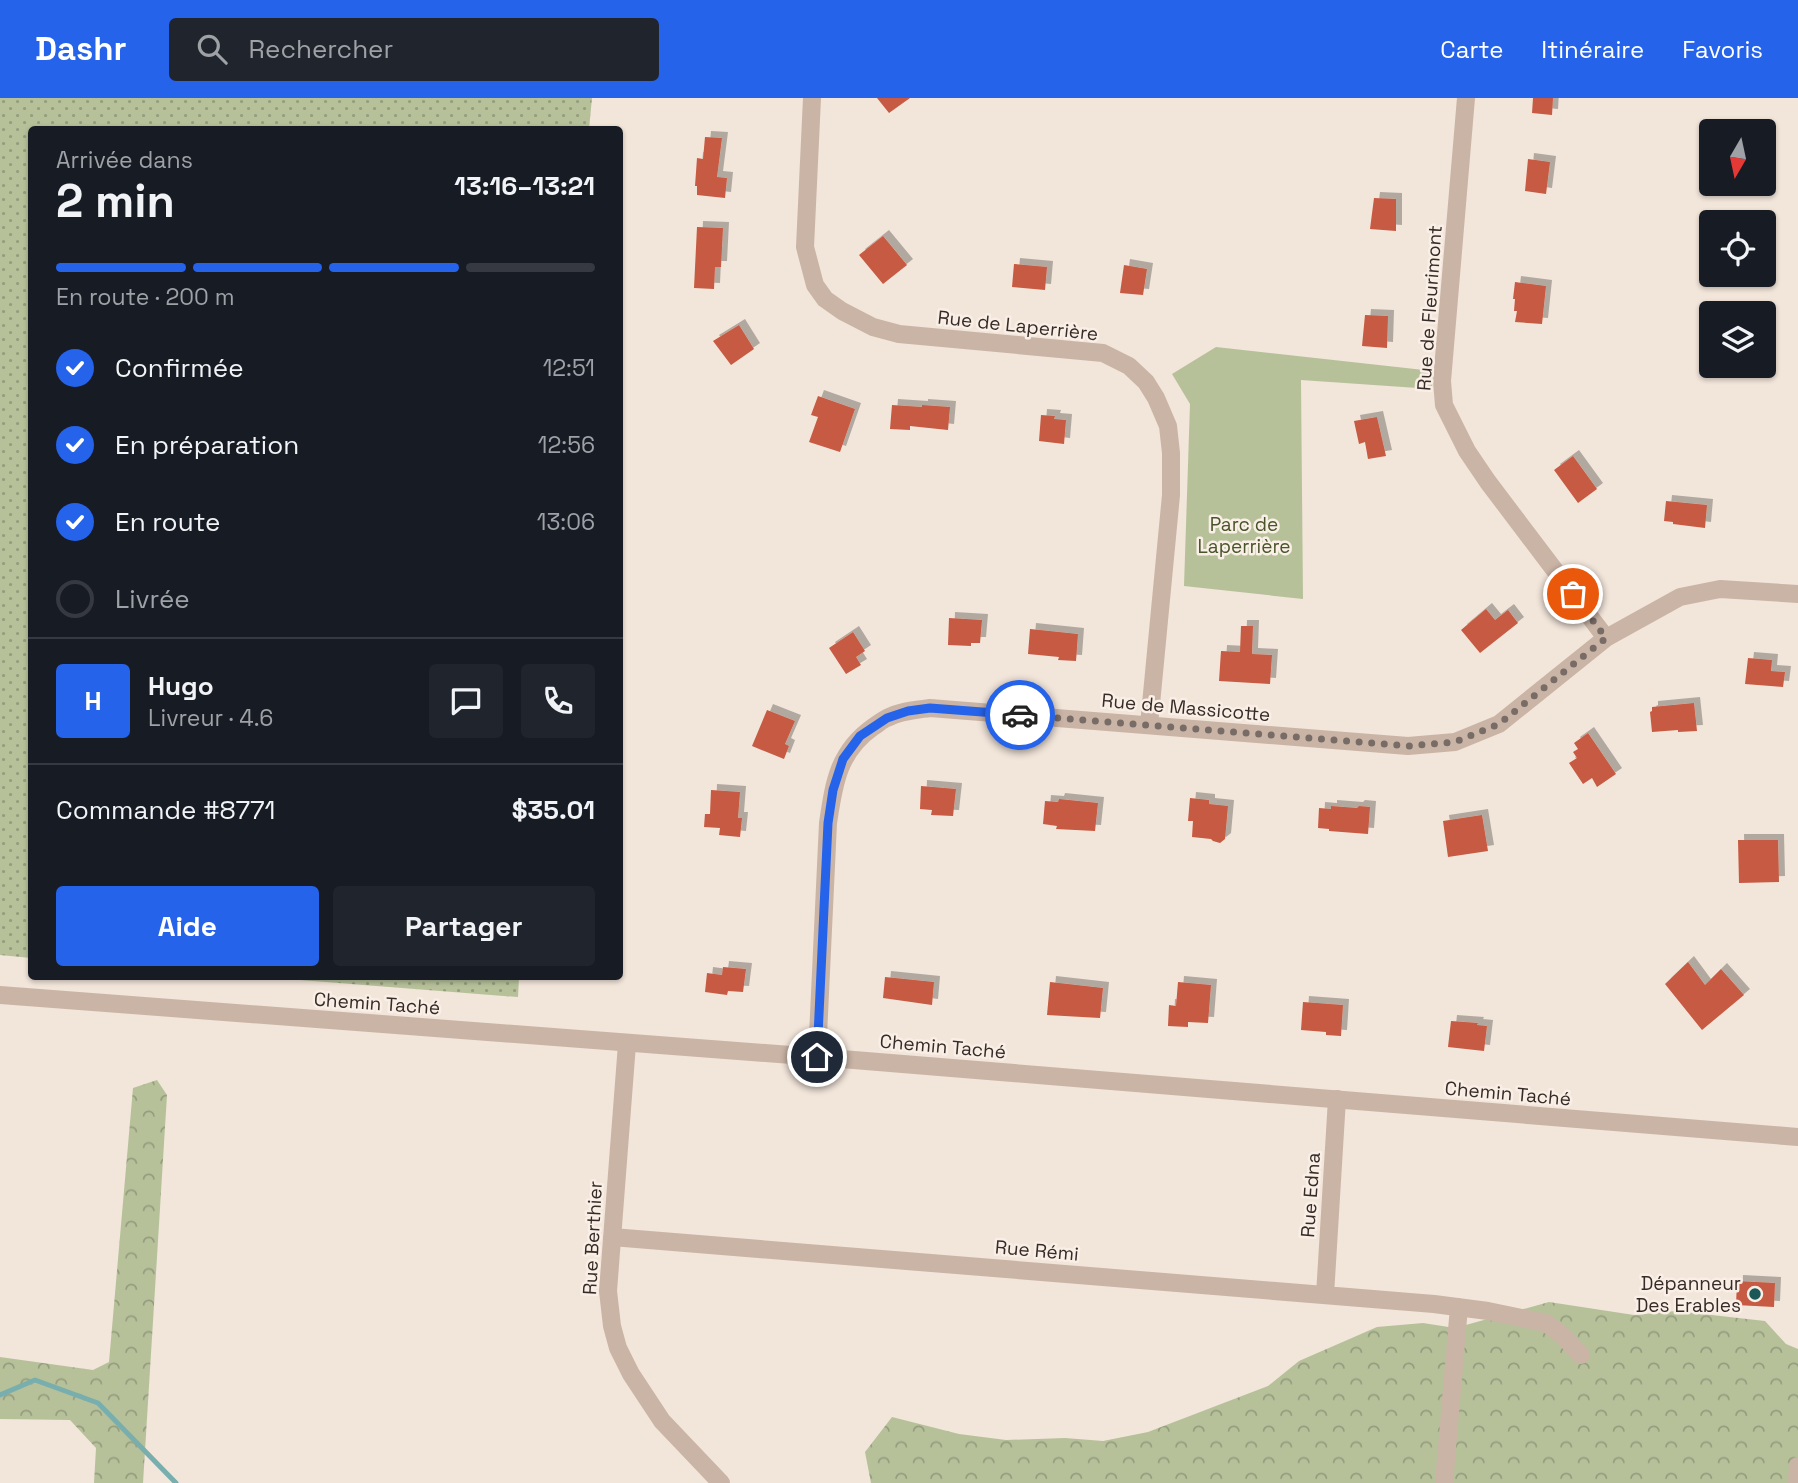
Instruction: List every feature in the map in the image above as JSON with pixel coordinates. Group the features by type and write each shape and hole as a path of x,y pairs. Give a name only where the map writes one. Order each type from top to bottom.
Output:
{"street":[{"name":"Rue de Laperrière","path":"812,98 805,247 815,285 825,299 873,327 899,334 1103,353 1129,366 1146,382 1156,398 1168,426 1171,495 1149,725"},
{"name":"Rue de Fleurimont","path":"1465,98 1442,381 1444,405 1467,451 1488,482 1606,638"},
{"name":"Rue de Massicotte","path":"817,1057 828,823 833,790 843,759 860,736 887,718 930,708 1408,746 1455,742 1499,724 1606,638 1680,597 1720,589 1798,594"},
{"name":"Chemin Taché","path":"0,995 1337,1098 1798,1137"},
{"name":"Rue Berthier","path":"627,1044 608,1290 612,1326 618,1348 631,1374 662,1422 720,1483"},
{"name":"Rue Edna","path":"1325,1295 1337,1098"},
{"name":"Rue Rémi","path":"611,1237 1459,1307 1546,1323 1581,1355"},
{"path":"1444,1483 1459,1307"},
{"path":"1797,1483 1798,1465"}],"green space":[{"path":"0,98 592,98 589,126 28,126 28,958 0,955"},
{"name":"Parc de Laperrière","path":"1216,347 1433,371 1432,389 1301,380 1303,599 1184,586 1190,404 1172,374"},
{"path":"300,980 519,980 518,997"},
{"path":"157,1080 167,1095 143,1483 94,1483 96,1448 70,1420 0,1419 0,1357 93,1370 109,1362 133,1088"},
{"path":"1549,1302 1634,1315 1676,1311 1765,1321 1786,1344 1798,1349 1798,1483 871,1483 865,1452 892,1417 959,1434 1006,1440 1065,1438 1103,1441 1148,1432 1268,1386 1299,1361 1377,1327 1423,1323 1455,1328"}],"building":[{"path":"877,98 910,98 889,113"},
{"path":"1533,98 1553,98 1552,115 1532,113"},
{"path":"705,137 722,138 717,177 727,178 725,198 697,195 697,158 703,159"},
{"path":"1528,159 1550,162 1546,194 1525,191"},
{"path":"1374,198 1396,199 1396,231 1370,229"},
{"path":"697,227 723,228 721,267 715,267 714,289 694,288"},
{"path":"883,236 907,265 883,284 859,255"},
{"path":"1014,264 1047,267 1045,290 1012,287"},
{"path":"1124,265 1147,269 1143,295 1120,293"},
{"path":"1515,282 1546,286 1542,324 1515,322"},
{"path":"1365,315 1388,316 1387,348 1362,346"},
{"path":"739,325 754,349 731,365 713,341"},
{"path":"818,396 855,409 840,452 809,442 818,417 811,415"},
{"path":"892,405 950,407 948,430 910,426 910,430 890,429"},
{"path":"1041,415 1066,420 1064,444 1039,441"},
{"path":"1377,417 1386,456 1368,459 1365,442 1359,444 1354,421"},
{"path":"1573,456 1597,489 1578,503 1554,470"},
{"path":"1666,501 1707,505 1705,528 1664,521"},
{"path":"1486,609 1495,620 1508,610 1518,623 1480,653 1461,630"},
{"path":"949,618 982,620 980,643 971,643 971,646 948,645"},
{"path":"1241,626 1253,626 1252,654 1272,655 1270,684 1219,681 1221,651 1240,652"},
{"path":"1030,629 1078,634 1076,661 1028,654"},
{"path":"853,632 865,651 856,657 861,665 846,674 829,648"},
{"path":"1748,658 1772,660 1771,671 1785,672 1783,687 1745,684"},
{"path":"1694,703 1697,731 1652,732 1652,707"},
{"path":"767,710 795,721 785,744 789,746 784,759 752,746"},
{"path":"1588,733 1616,774 1597,787 1592,778 1583,784 1569,763 1577,758 1573,752 1578,749 1574,743"},
{"path":"921,786 956,789 953,816 931,815 932,810 920,809"},
{"path":"711,790 740,792 740,837 719,835 720,828 704,827 705,814 710,814"},
{"path":"1190,798 1228,806 1225,839 1220,843 1192,837 1193,821 1188,821"},
{"path":"1059,799 1098,803 1095,831 1056,829 1057,826 1043,824 1045,801 1058,802"},
{"path":"1331,806 1370,807 1368,834 1318,828 1319,808 1331,809"},
{"path":"1482,815 1488,851 1448,857 1443,821"},
{"path":"1738,840 1778,840 1779,882 1739,883"},
{"path":"1688,962 1705,985 1721,969 1744,995 1702,1030 1665,984"},
{"path":"723,967 746,969 743,992 728,991 727,995 705,992 707,973 722,975"},
{"path":"885,977 934,982 932,1005 883,998"},
{"path":"1050,982 1103,988 1100,1018 1047,1015"},
{"path":"1178,982 1211,985 1208,1023 1188,1022 1188,1027 1168,1026 1169,1005 1176,1006"},
{"path":"1303,1002 1343,1005 1341,1036 1301,1030"},
{"path":"1451,1021 1487,1026 1484,1051 1448,1047"},
{"name":"Dépanneur Des Erables","path":"1737,1281 1775,1283 1774,1307 1736,1305"}],"waterway":[{"path":"0,1395 35,1380 98,1403 176,1483"}],"way so far":[{"path":"1020,715 1408,746 1455,742 1499,724 1606,638 1573,594"}],"place":[{"name":"Dépanneur Des Erables","path":"1755,1294"}],"route":[{"path":"817,1057 828,823 833,790 843,759 860,736 887,718 908,711 930,708 1020,715"}]}
